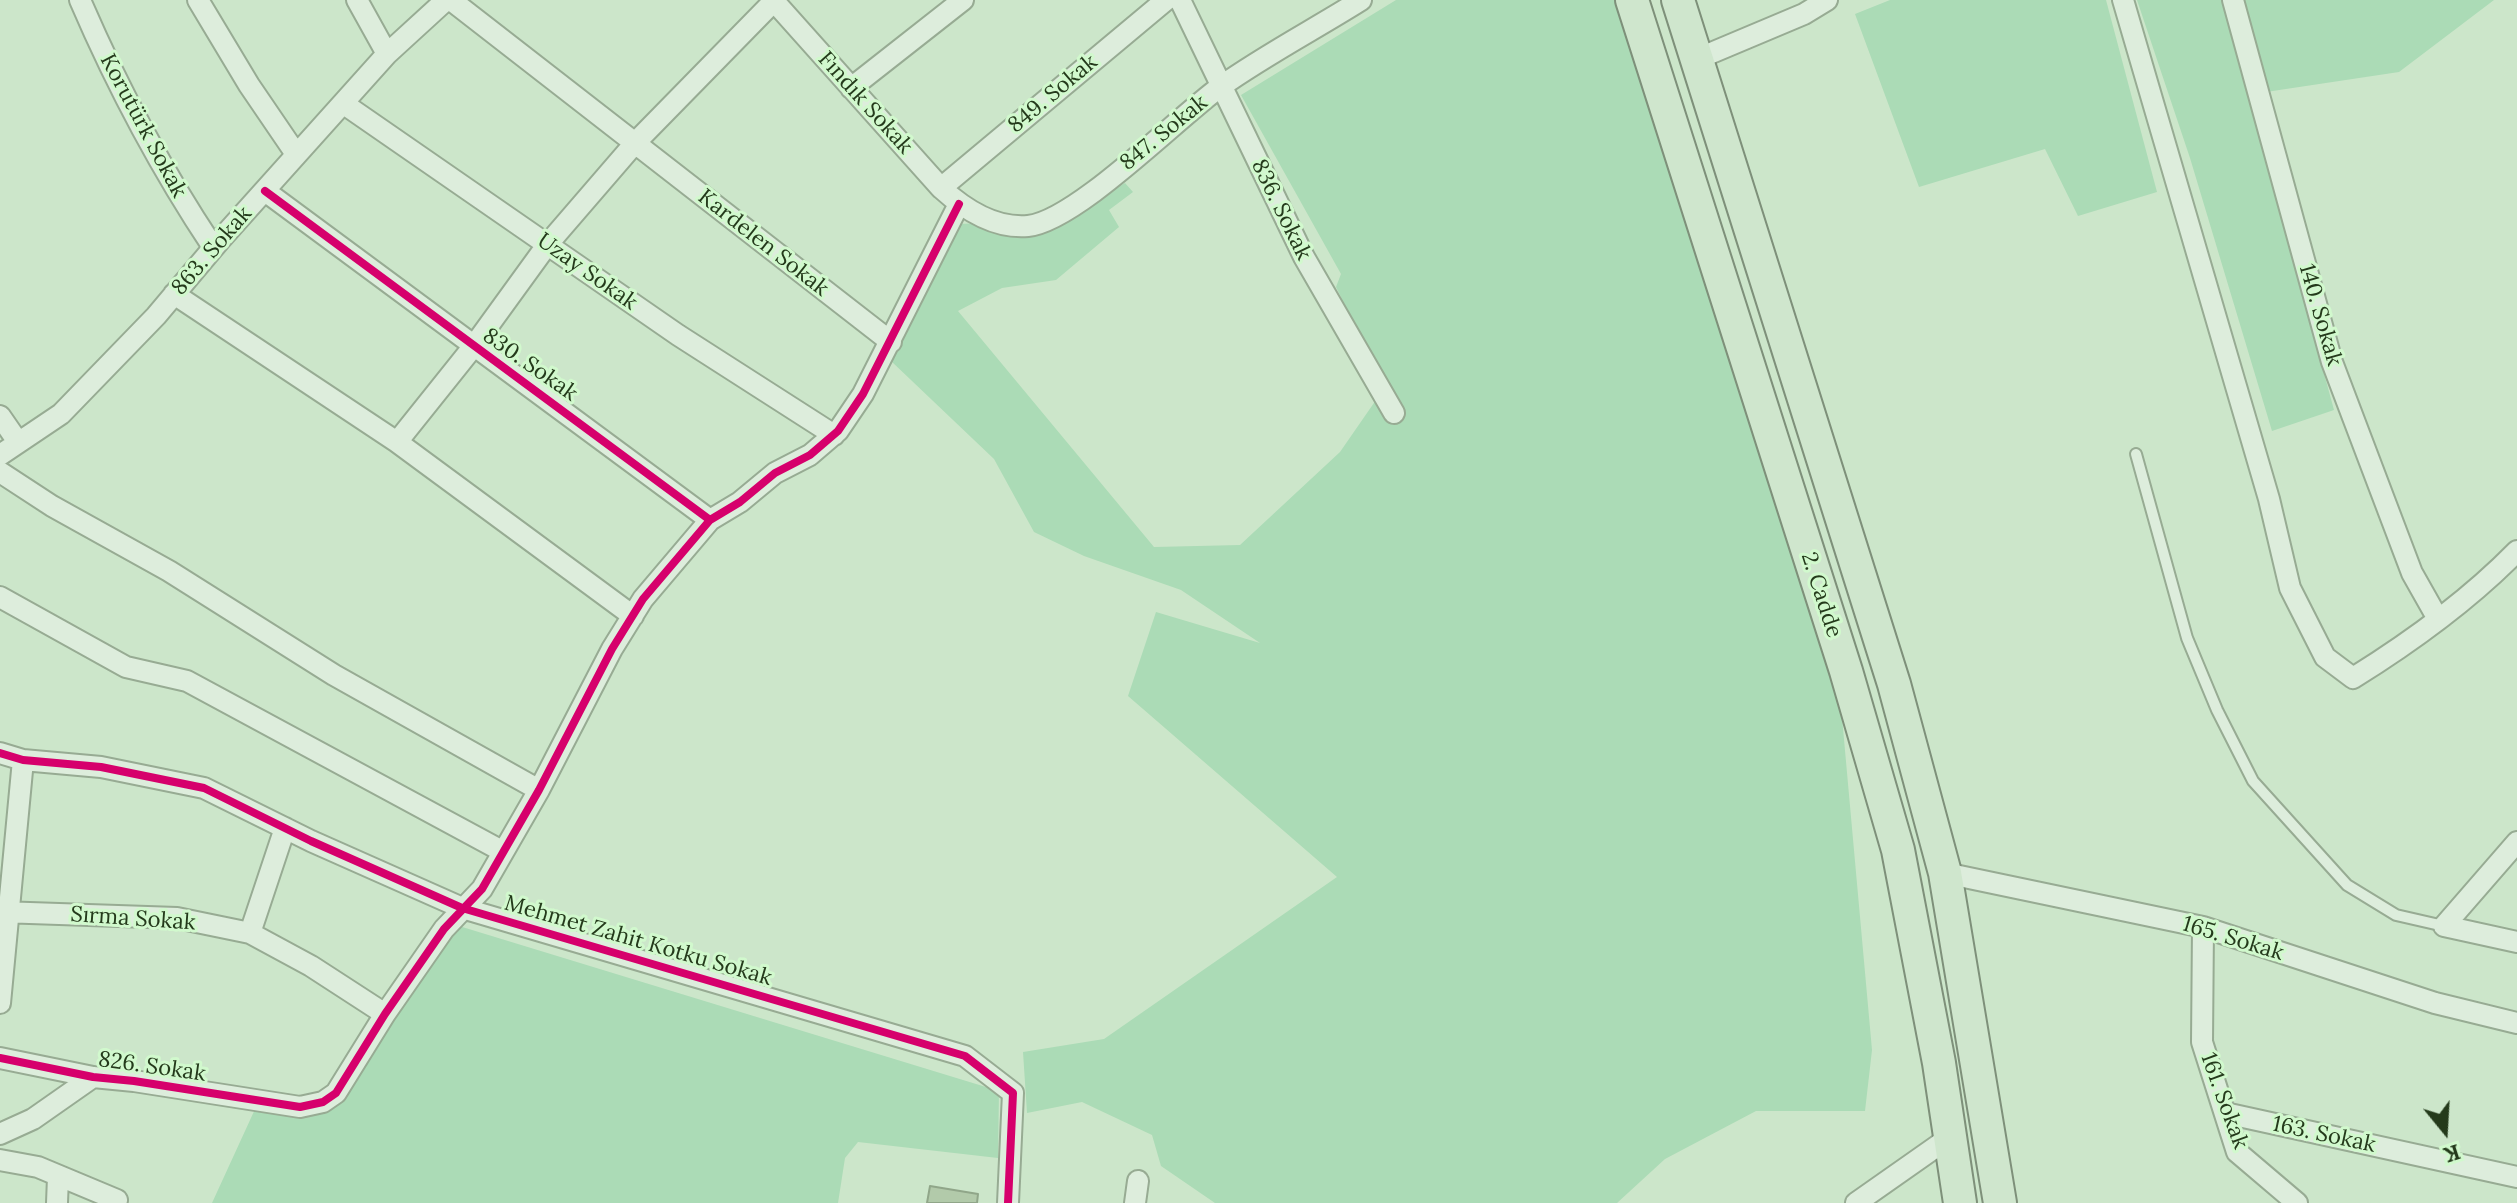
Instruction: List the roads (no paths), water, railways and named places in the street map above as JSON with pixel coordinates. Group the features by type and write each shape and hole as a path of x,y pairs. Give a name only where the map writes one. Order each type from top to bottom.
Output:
{"main road":[{"name":"2. Cadde","path":"1632,0 1846,671 1898,850 1939,1063 1960,1203"},
{"name":"2. Cadde","path":"1678,0 1894,684 1945,873 2000,1203"}],"street":[{"name":"Korutürk Sokak","path":"80,0 136,119 213,247"},
{"path":"198,0 249,85 296,154"},
{"path":"357,0 387,54"},
{"name":"863. Sokak","path":"0,455 61,414 174,294 387,54 449,0"},
{"name":"Kardelen Sokak","path":"449,0 891,342"},
{"path":"851,88 963,0"},
{"name":"849. Sokak","path":"941,188 1166,0"},
{"name":"836. Sokak","path":"1180,0 1304,257 1394,413"},
{"name":"847. Sokak","path":"959,204 979,216 1012,226 1030,226 1055,218 1091,193 1221,87 1361,0"},
{"path":"1697,59 1804,14 1827,0"},
{"path":"2123,0 2269,499 2290,588 2325,657 2353,678 2398,651 2517,551"},
{"name":"140. Sokak","path":"2233,0 2332,362 2412,573 2438,619"},
{"path":"397,442 473,347 547,245 635,143 780,3"},
{"name":"Fındık Sokak","path":"780,3 851,88 959,204"},
{"name":"Uzay Sokak","path":"344,104 678,335 834,435"},
{"name":"830. Sokak","path":"265,191 710,520"},
{"path":"385,1014 444,929 482,889 539,790 612,649 643,599 710,520 740,502 775,473 810,455 834,435 863,394 959,204"},
{"path":"174,294 397,442 633,616"},
{"path":"0,416 18,442"},
{"path":"0,472 52,506 169,571 334,675 539,790"},
{"path":"0,597 126,667 187,681 502,851"},
{"name":"Mehmet Zahit Kotku Sokak","path":"0,753 23,760 101,767 204,788 462,908 965,1056 1013,1093 1008,1203"},
{"path":"0,1003 5,912 23,760"},
{"path":"250,933 285,828"},
{"path":"2517,842 2444,926 2517,942"},
{"name":"165. Sokak","path":"1945,873 2203,927 2435,1003 2517,1023"},
{"name":"Sırma Sokak","path":"5,912 177,918 250,933 311,966 385,1014"},
{"name":"161. Sokak","path":"2203,927 2202,1042 2237,1152 2297,1203"},
{"name":"826. Sokak","path":"0,1058 93,1077 300,1107 323,1102 336,1093 385,1014"},
{"path":"0,1134 33,1119 93,1077"},
{"name":"163. Sokak","path":"2225,1113 2517,1177"},
{"path":"1856,1203 1950,1137"},
{"path":"0,1160 38,1167 117,1200"},
{"path":"57,1203 58,1177"},
{"path":"1135,1203 1138,1181"}],"lane":[{"path":"2136,454 2187,638 2217,710 2253,781 2347,885 2396,915 2444,926"}]}
